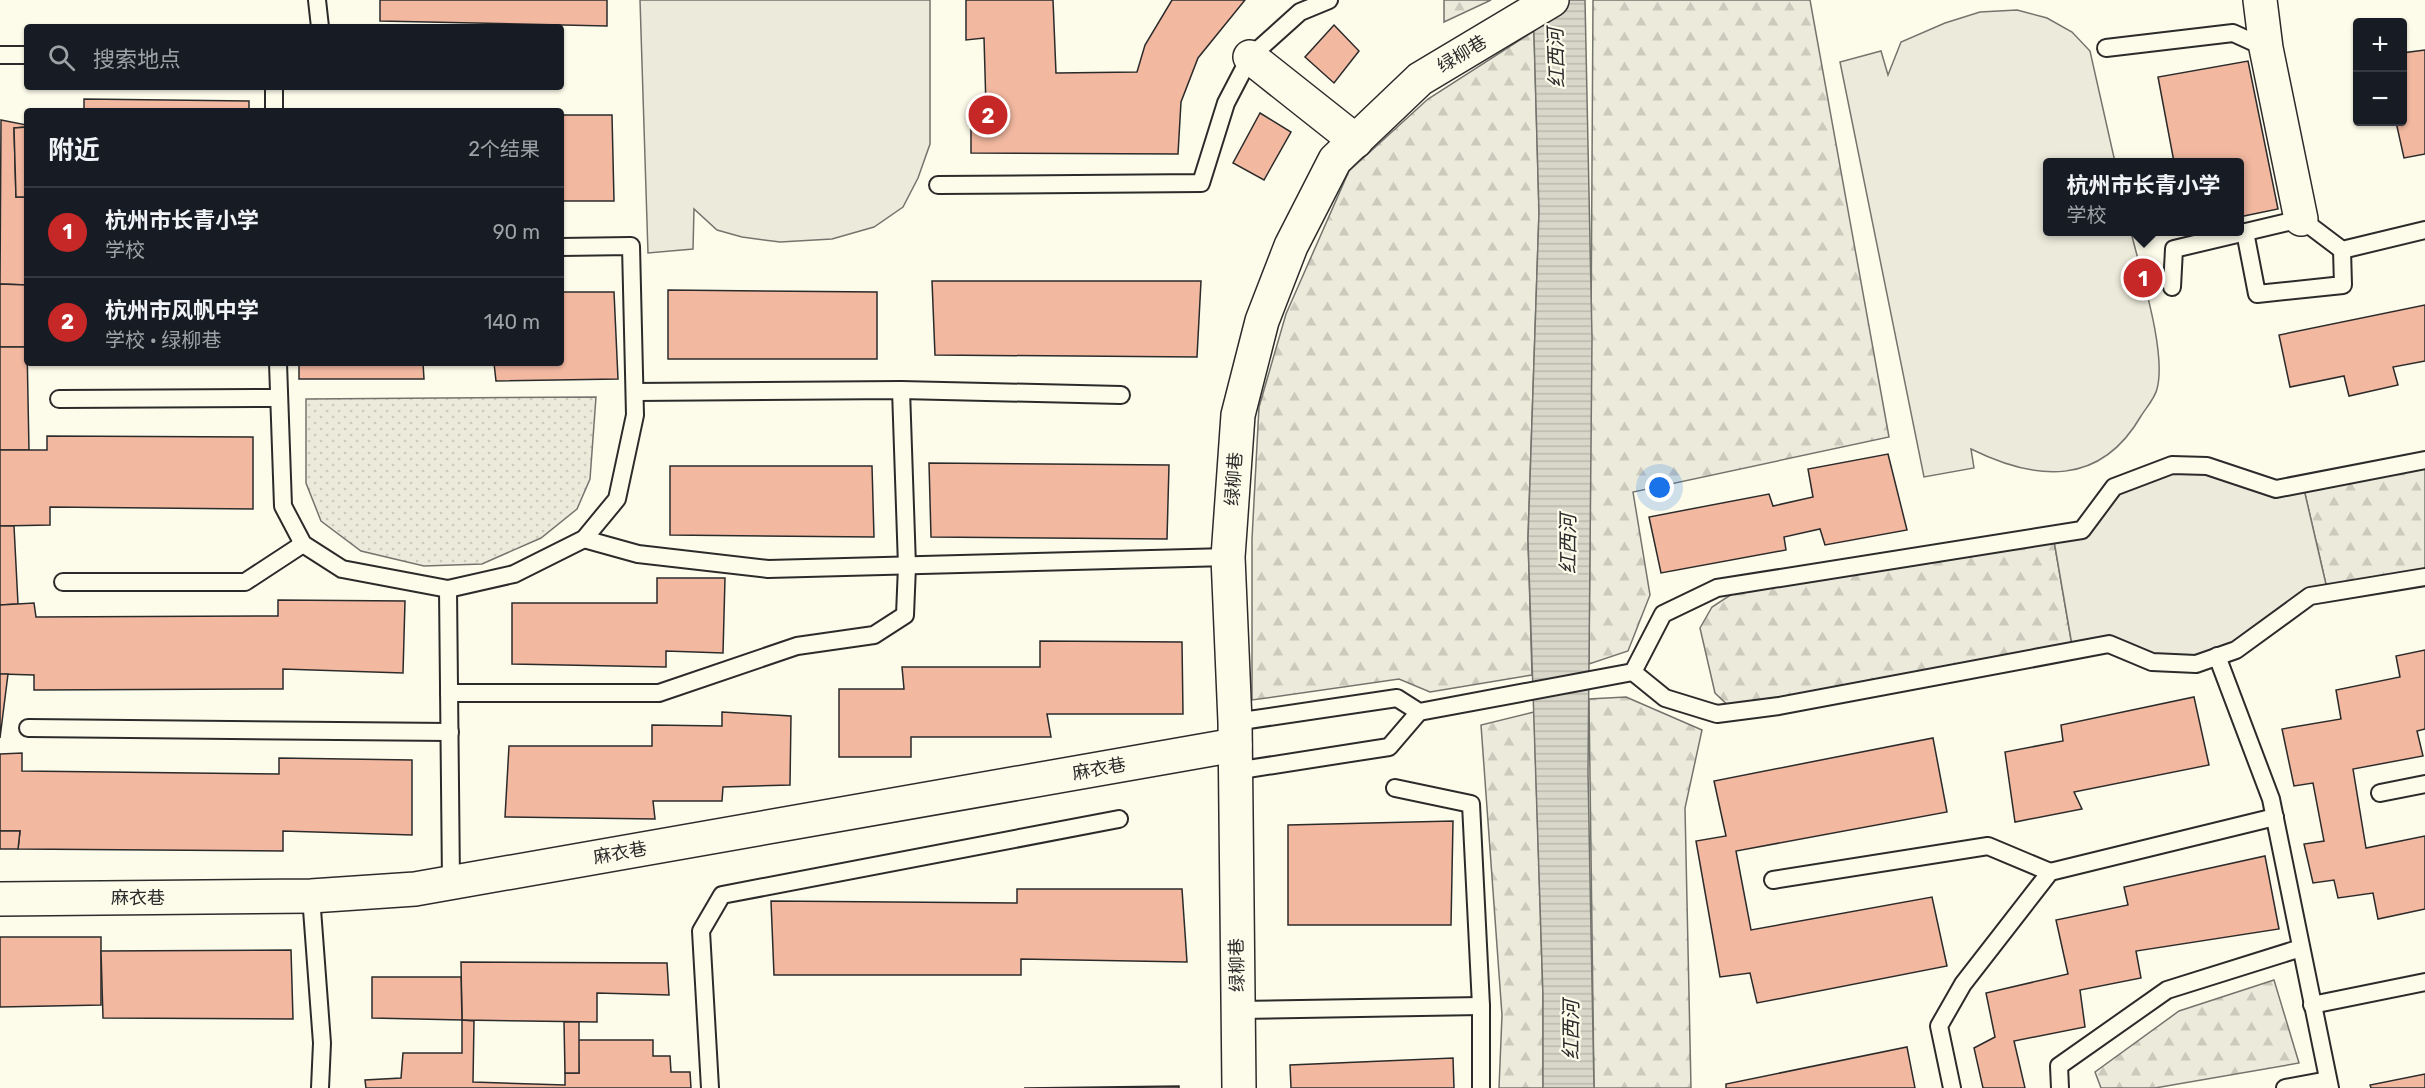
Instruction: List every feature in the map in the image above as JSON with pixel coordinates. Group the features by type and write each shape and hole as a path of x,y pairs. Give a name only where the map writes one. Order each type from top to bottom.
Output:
{"street":[{"name":"绿柳巷","path":"1239,1088 1235,746 1228,557 1239,415 1262,321 1291,246 1335,160 1420,79 1552,0"},
{"path":"2260,0 2266,48 2301,219"},
{"path":"1250,57 1356,141"},
{"name":"麻衣巷","path":"0,899 311,896 415,889 1235,746"}],"lane":[{"path":"317,0 320,24"},
{"path":"939,185 1201,183 1226,103 1250,57 1300,12 1329,0"},
{"path":"2106,48 2233,33 2266,48"},
{"path":"0,55 24,55"},
{"path":"274,90 274,108"},
{"path":"2301,219 2342,250 2343,285 2257,294 2245,232 2301,219"},
{"path":"2342,250 2425,230"},
{"path":"2172,287 2174,249 2228,236"},
{"path":"278,366 283,506 303,544 342,569 448,590 514,574 584,539 617,499 635,415 631,246 564,247"},
{"path":"635,392 901,390 1121,394"},
{"path":"449,693 659,693 797,646 874,635 905,615 907,566 901,390"},
{"path":"59,399 279,398"},
{"path":"1633,672 1663,614 1717,588 2082,530 2114,487 2172,465 2207,466 2276,489 2425,460"},
{"path":"584,539 639,554 768,569 1228,557"},
{"path":"63,582 245,582 303,544"},
{"path":"1633,672 1665,698 1717,714 1779,706 2109,644 2152,662 2196,664 2236,650 2310,596 2425,577"},
{"path":"448,590 451,882"},
{"path":"2217,656 2271,799 2329,1084 2285,1088"},
{"path":"1235,746 1389,747 1419,712 1633,672"},
{"path":"1235,746 1397,698 1419,712"},
{"path":"28,728 450,732"},
{"path":"2380,793 2425,784"},
{"path":"1395,788 1471,804 1481,1006 1481,1088"},
{"path":"1773,880 1988,846 2050,872 2275,817"},
{"path":"710,1088 701,931 722,895 1119,819"},
{"path":"1952,1088 1939,1026 1963,984 2050,872"},
{"path":"311,896 321,1042 320,1088"},
{"path":"2060,1088 2059,1066 2167,990 2301,948"},
{"path":"2312,1005 2425,982"},
{"path":"1238,1010 1481,1006"}],"green space":[{"path":"640,0 930,0 930,144 918,178 903,207 874,227 832,239 780,242 742,237 717,230 694,209 693,249 648,253"},
{"path":"1444,0 1491,0 1444,22"},
{"path":"1593,0 1810,0 1889,437 1633,492 1650,595 1628,651 1589,664"},
{"path":"2017,10 2047,18 2072,32 2090,51 2114,158 2043,158 2043,236 2132,236 2156,333 2159,373 2154,396 2125,439 2106,456 2086,466 2065,471 2043,471 1995,460 1971,449 1974,468 1924,477 1840,62 1881,51 1888,75 1901,42 1945,23 1980,12"},
{"path":"1534,31 1539,212 1528,539 1532,675 1430,692 1399,679 1252,700 1252,539 1259,407 1286,314 1349,171 1428,99"},
{"path":"596,397 590,479 577,509 541,538 482,564 424,566 361,551 321,521 306,483 306,399"},
{"path":"2425,460 2425,577 2328,593 2303,485"},
{"path":"2053,535 2073,651 1735,712 1715,693 1700,628 1712,607 1749,583"},
{"path":"1626,697 1702,730 1685,808 1691,1088 1594,1088 1589,699"},
{"path":"1534,712 1543,996 1543,1088 1499,1088 1502,1015 1481,725"},
{"path":"2274,980 2299,1063 2155,1088 2101,1088 2095,1072 2179,1011"}],"shaded area":[{"path":"2172,465 2303,485 2328,593 2236,650 2196,664 2109,644 2073,651 2053,535 2082,530 2114,487"}],"water":[{"name":"红西河","path":"1533,0 1585,0 1592,338 1588,772 1594,1088 1543,1088 1543,996 1528,539 1539,212"}],"building":[{"path":"380,0 607,0 607,26 380,21"},
{"path":"966,0 1053,0 1056,73 1137,72 1145,45 1172,0 1245,0 1198,58 1181,102 1178,154 971,153 971,109 986,107 984,38 966,40"},
{"path":"1334,25 1359,51 1334,83 1305,57"},
{"path":"2425,50 2425,154 2404,158 2397,126 2407,126 2407,52"},
{"path":"2248,61 2278,209 2244,216 2244,158 2173,158 2158,77"},
{"path":"84,99 249,101 249,108 84,108"},
{"path":"1260,113 1291,132 1264,180 1233,163"},
{"path":"564,115 612,115 614,201 564,201"},
{"path":"1,120 24,124 24,127 14,128 16,197 24,197 24,285 0,284"},
{"path":"24,127 24,197 16,197 14,128"},
{"path":"932,281 1201,281 1197,357 935,355"},
{"path":"0,284 24,285 24,347 0,347"},
{"path":"668,290 877,292 877,359 668,359"},
{"path":"564,292 614,292 618,379 496,381 494,366 564,366"},
{"path":"2425,305 2425,361 2393,367 2398,385 2349,396 2344,376 2290,387 2279,335"},
{"path":"0,347 24,347 24,366 27,366 29,450 0,450"},
{"path":"299,366 423,366 424,379 299,379"},
{"path":"47,436 253,437 253,509 50,507 50,525 0,526 0,450 47,450"},
{"path":"1888,454 1907,530 1825,545 1820,529 1784,537 1786,550 1661,573 1649,517 1769,494 1773,506 1813,497 1808,469"},
{"path":"929,463 1169,465 1167,539 931,537"},
{"path":"670,466 872,466 874,537 670,535"},
{"path":"0,526 14,526 18,604 0,605"},
{"path":"657,578 725,578 723,653 666,651 666,667 512,664 512,603 657,603"},
{"path":"278,600 405,601 403,673 283,669 283,689 34,690 34,675 0,674 0,605 34,603 36,617 278,616"},
{"path":"1040,641 1182,642 1183,714 1047,714 1051,737 911,737 911,757 839,757 839,689 904,689 902,667 1040,667"},
{"path":"2425,650 2425,729 2417,731 2423,756 2353,769 2366,848 2425,836 2425,909 2378,919 2373,893 2338,898 2334,880 2313,883 2304,844 2324,841 2313,783 2294,786 2282,729 2341,719 2336,690 2400,677 2396,656"},
{"path":"0,674 8,674 0,738"},
{"path":"2194,697 2209,765 2074,792 2082,809 2015,822 2005,752 2063,741 2061,725"},
{"path":"722,712 791,716 790,785 723,787 722,801 653,801 655,819 505,817 509,746 652,746 652,725 722,726"},
{"path":"1933,738 1947,812 1736,851 1751,930 1932,897 1947,966 1757,1003 1750,973 1720,977 1696,841 1726,836 1714,781"},
{"path":"22,753 22,771 279,774 279,758 412,760 412,835 283,831 283,851 18,849 20,831 0,831 0,754"},
{"path":"1453,821 1451,925 1288,925 1288,825"},
{"path":"0,831 20,831 18,849 0,849"},
{"path":"2265,856 2279,929 2136,951 2141,978 2080,990 2085,1027 2014,1041 2025,1088 1983,1088 1974,1048 1995,1037 1986,993 2068,974 2056,920 2128,905 2124,887"},
{"path":"1017,889 1182,889 1187,962 1021,959 1021,975 774,975 771,901 1017,903"},
{"path":"0,937 101,937 101,1005 0,1007"},
{"path":"291,950 293,1019 103,1018 101,951"},
{"path":"461,962 667,963 669,995 597,993 597,1022 462,1020"},
{"path":"372,977 461,977 462,1020 372,1018"},
{"path":"462,1020 474,1021 473,1082 565,1085 565,1073 579,1073 578,1040 653,1040 653,1056 670,1056 671,1072 690,1072 691,1088 366,1088 365,1080 401,1078 403,1053 462,1053"},
{"path":"564,1022 579,1022 579,1073 565,1073"},
{"path":"1907,1047 1915,1088 1726,1088 1726,1084"},
{"path":"1453,1058 1454,1088 1291,1088 1290,1065"},
{"path":"2425,1074 2425,1088 2371,1088 2370,1085"},
{"path":"1179,1086 1179,1088 1024,1088"}],"place":[{"name":"杭州市风帆中学","path":"988,115"},
{"name":"杭州市长青小学","path":"2143,278"}]}
